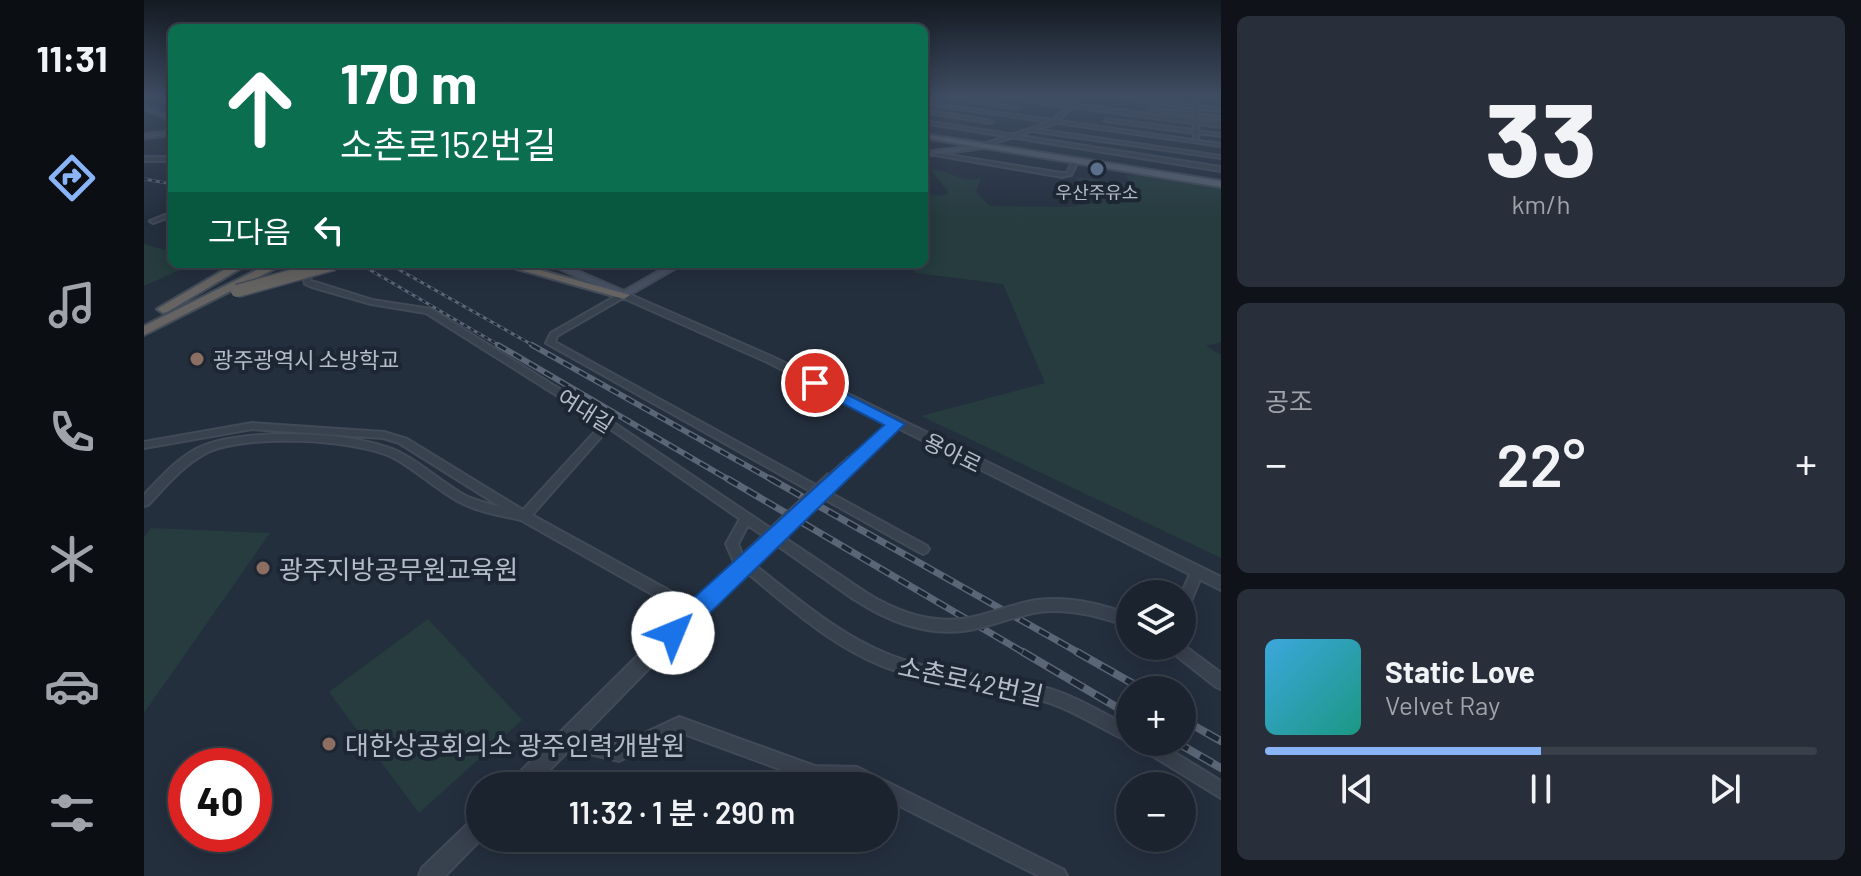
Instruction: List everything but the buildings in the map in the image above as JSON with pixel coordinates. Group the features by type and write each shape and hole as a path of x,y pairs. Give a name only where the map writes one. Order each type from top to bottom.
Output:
{"highway":[{"path":"227,284 239,268"},
{"path":"144,332 254,268"},
{"path":"144,321 268,268"},
{"path":"227,284 313,268"},
{"path":"520,268 624,295"}],"main road":[{"path":"935,138 1221,184"},
{"path":"928,153 983,146"},
{"name":"용아로","path":"563,268 624,295"},
{"path":"624,295 671,268"}],"street":[{"path":"983,146 1011,138"},
{"path":"1020,138 1221,169"},
{"path":"1085,138 1221,157"},
{"path":"1167,138 1221,145"},
{"path":"1196,138 1196,180"},
{"path":"1091,163 1099,140"},
{"path":"928,153 1062,175 1069,174 1075,161"},
{"path":"144,159 168,159"},
{"path":"144,217 162,217"},
{"name":"여대길","path":"300,268 308,282 315,285 371,302 428,311 608,423 860,596 900,618 944,627 969,625 1037,606 1058,605 1090,609 1116,617"},
{"path":"624,295 615,303 554,335 550,343 923,549"},
{"name":"용아로","path":"624,295 732,342 1221,584"},
{"path":"524,516 608,423"},
{"path":"534,772 694,611 896,424"},
{"path":"144,445 252,426 384,435 403,441 524,516 694,611"},
{"path":"144,502 182,465 208,448 259,441 317,439 371,445 390,452 461,498 524,516"},
{"name":"소촌로42번길","path":"746,519 732,544 738,559 857,648 915,670 1012,686 1064,701 1116,728"},
{"path":"1194,580 1197,572"},
{"path":"1192,660 1221,682"},
{"path":"566,740 619,753 679,724 810,772"},
{"path":"1166,756 1221,790"},
{"path":"898,796 1058,876"},
{"path":"430,876 466,840"}],"green space":[{"path":"930,169 962,178 981,178 976,192 990,206 1065,207 1104,202 1074,177 1130,184 1126,175 1151,175 1221,187 1221,342 1206,346 1221,355 1221,558 921,416 1045,383 1003,284 916,273 912,268 928,268 928,194 942,196 949,193"},
{"path":"144,244 168,251 168,268 184,268 144,286"},
{"path":"151,528 270,533 144,713 144,537"},
{"path":"428,619 522,720 419,813 329,692"}],"railway":[{"path":"144,179 168,183"},
{"path":"367,268 502,347"},
{"path":"396,268 536,347"},
{"path":"498,345 731,481"},
{"path":"532,345 774,481"},
{"path":"728,479 1026,654"},
{"path":"771,479 1081,654"},
{"path":"1023,652 1116,707"},
{"path":"1077,652 1119,676"},
{"path":"1196,727 1221,741"},
{"path":"1196,754 1221,768"}],"place":[{"name":"우산주유소","path":"1097,169"},
{"name":"광주광역시 소방학교","path":"197,359"},
{"name":"광주지방공무원교육원","path":"263,568"},
{"name":"대한상공회의소 광주인력개발원","path":"329,744"}],"route":[{"path":"673,633 853,461 896,424 815,383"}]}
